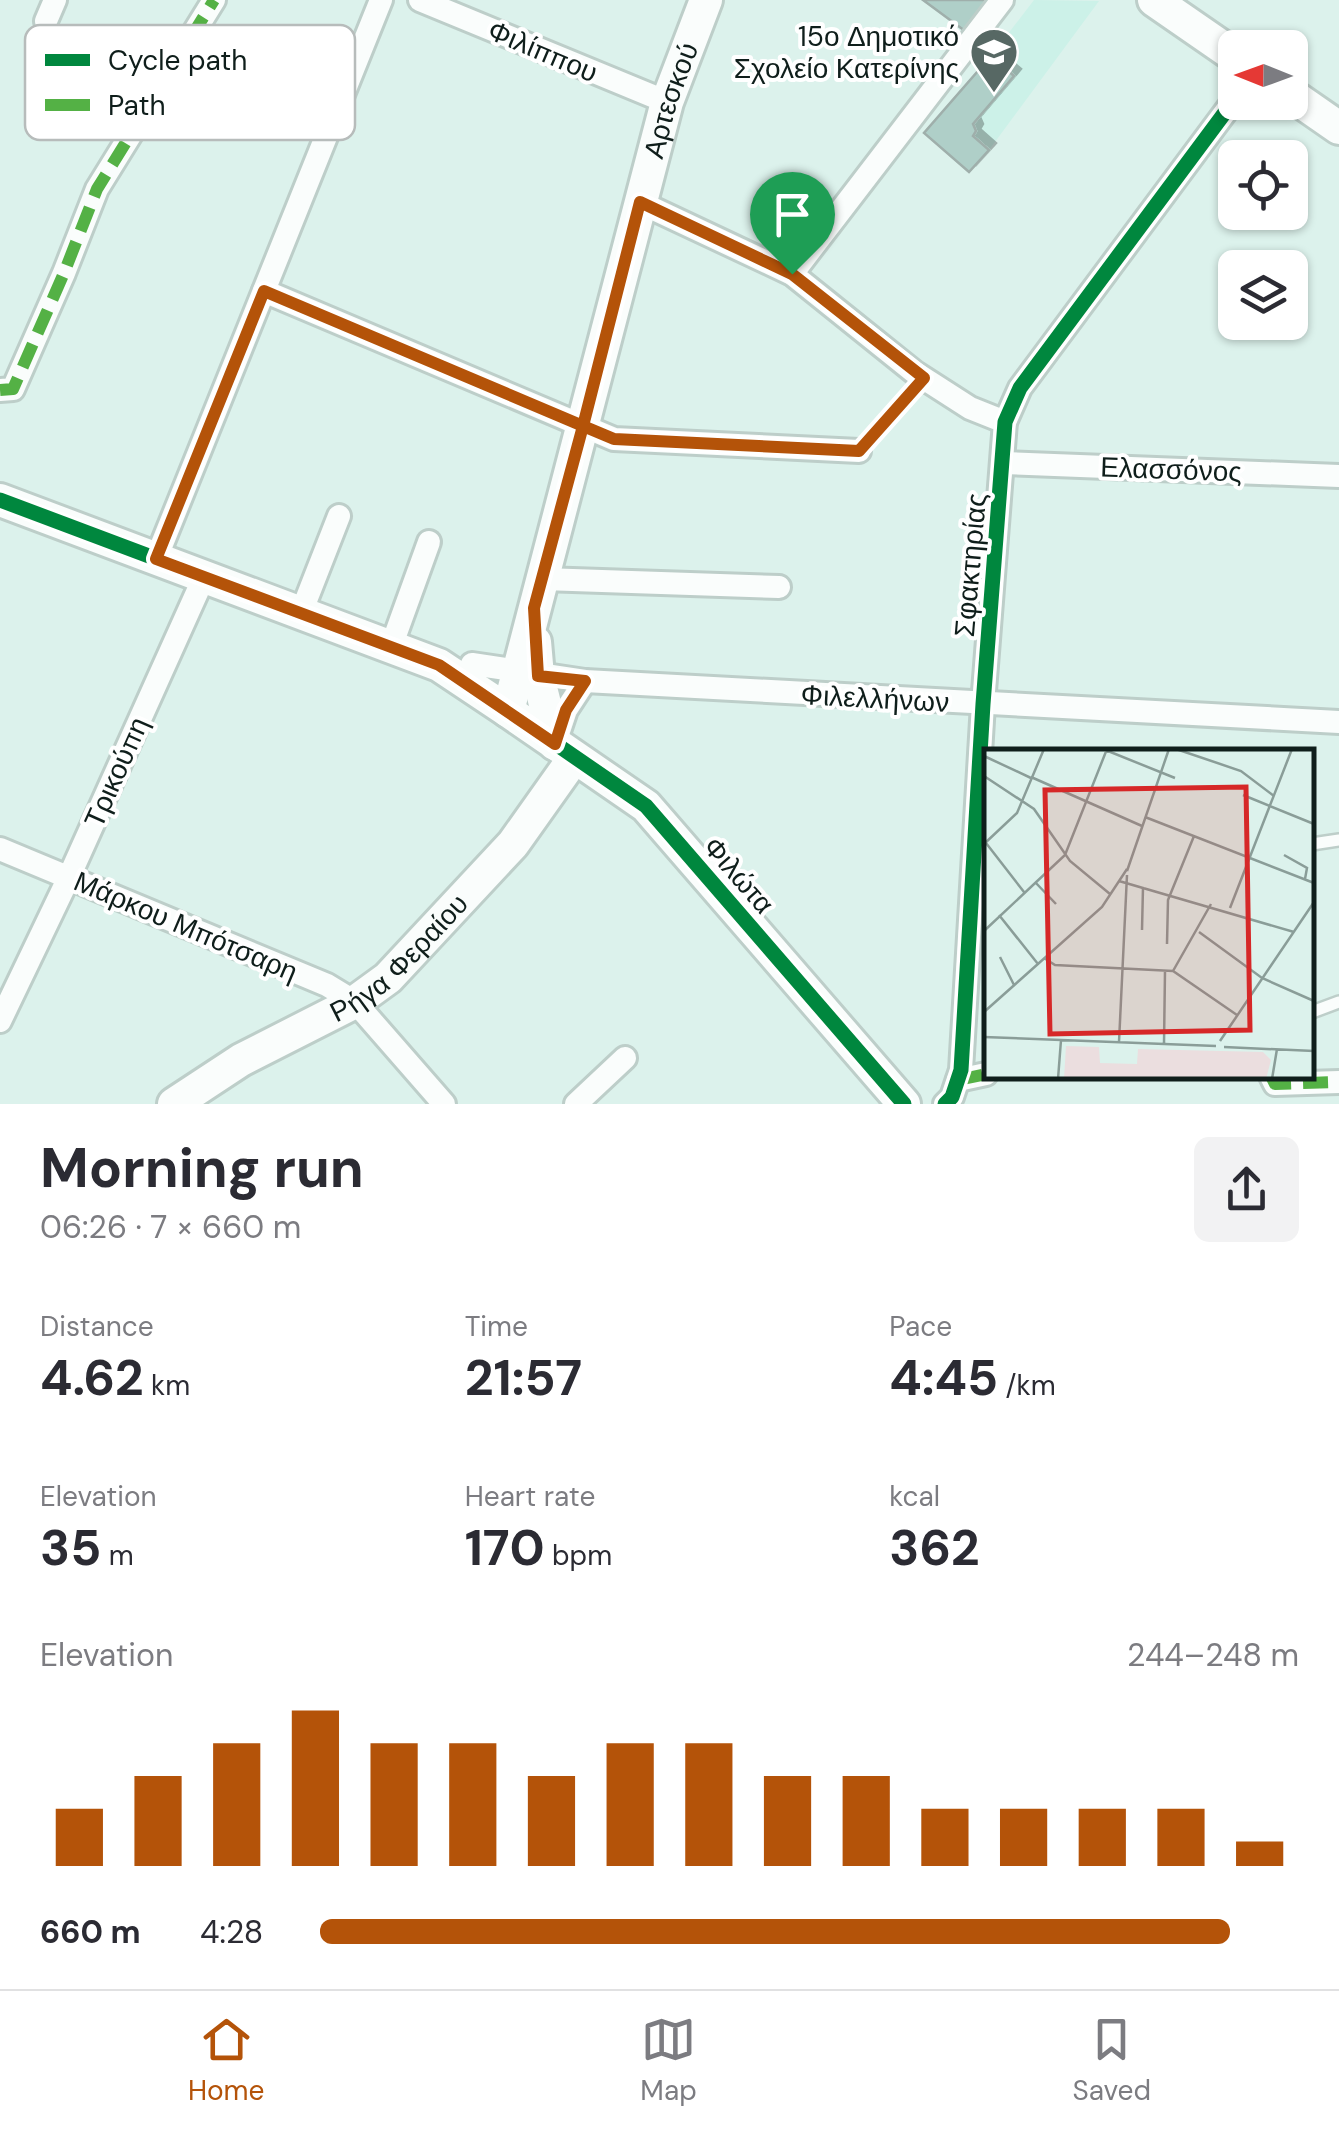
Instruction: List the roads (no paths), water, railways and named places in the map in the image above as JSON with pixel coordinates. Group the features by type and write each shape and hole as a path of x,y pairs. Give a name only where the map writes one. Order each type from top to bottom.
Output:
{"street":[{"path":"199,25 214,0"},
{"path":"355,65 381,0"},
{"name":"Φιλίππου","path":"420,0 667,102"},
{"name":"Αρτεσκού","path":"508,711 529,674 538,593 640,202 667,102 706,0"},
{"path":"792,274 1002,0"},
{"path":"1154,0 1218,44"},
{"path":"1308,106 1339,128"},
{"name":"Σφακτηρίας","path":"946,1104 961,1070 1005,422 1020,388 1219,120"},
{"path":"0,390 12,389 97,189 127,140"},
{"path":"156,559 325,140"},
{"path":"640,202 792,274 924,378 970,408 1005,422"},
{"path":"264,291 614,439 859,451"},
{"name":"Ελασσόνος","path":"1003,463 1339,476"},
{"path":"0,500 439,665 472,664 495,678 508,711"},
{"path":"301,614 339,516"},
{"path":"390,647 429,542"},
{"name":"Τρικούπη","path":"0,1021 204,576"},
{"path":"538,593 778,587"},
{"name":"Φιλελλήνων","path":"472,664 585,681 1339,722"},
{"name":"Φιλώτα","path":"439,665 646,806 904,1104"},
{"name":"Αρτεσκού","path":"529,674 565,751"},
{"path":"565,751 566,710 585,681"},
{"name":"Ρήγα Φεραίου","path":"174,1104 242,1060 355,1002 388,978 512,844 565,751"},
{"name":"Μάρκου Μπότσαρη","path":"0,849 328,985 355,1002 444,1104"},
{"path":"576,1104 625,1058"},
{"path":"958,1080 984,1074"},
{"path":"1272,1079 1275,1084 1339,1082"}],"lane":[{"path":"859,451 924,378"},
{"path":"1314,844 1339,840"},
{"path":"1314,1011 1339,1002"}],"place":[{"name":"15ο Δημοτικό Σχολείο Κατερίνης","path":"994,94"}]}
